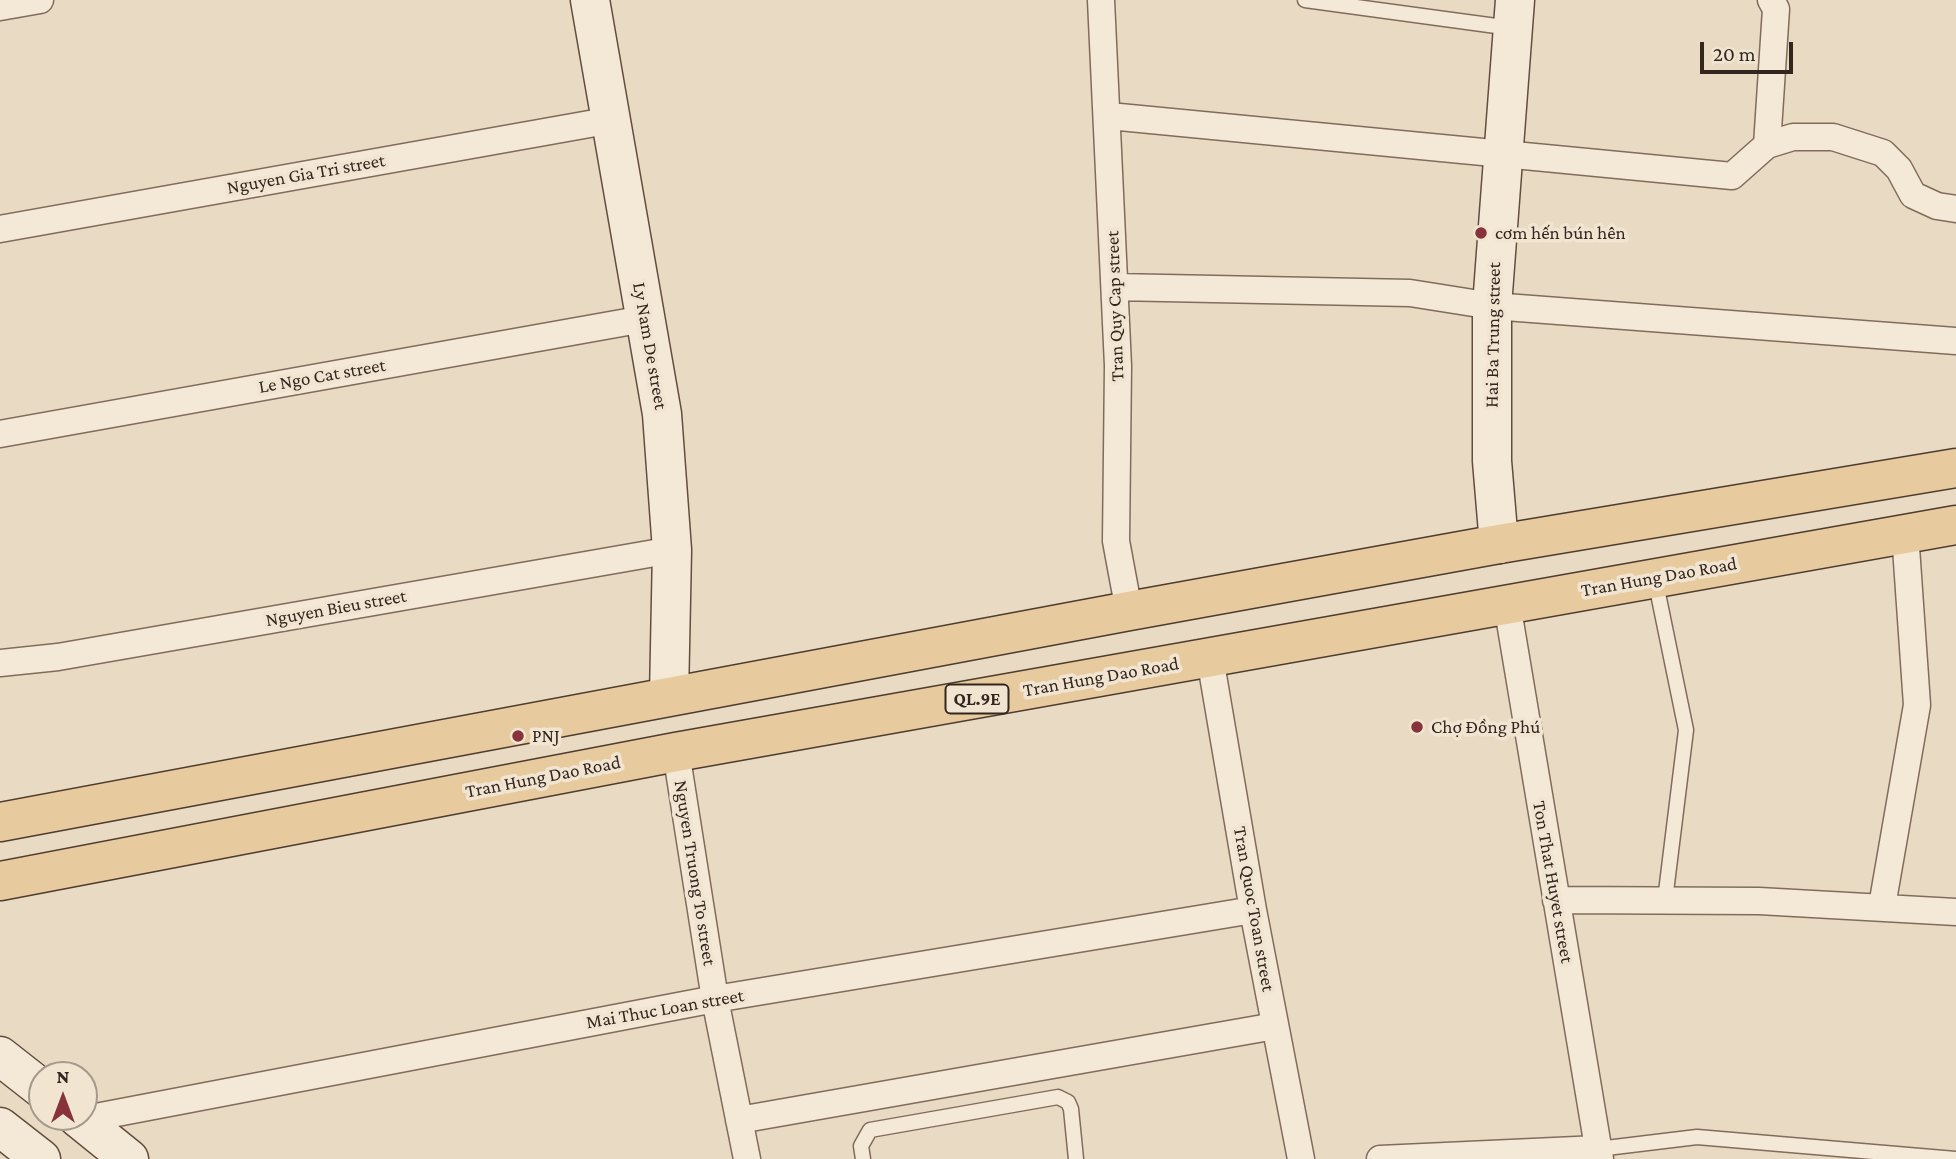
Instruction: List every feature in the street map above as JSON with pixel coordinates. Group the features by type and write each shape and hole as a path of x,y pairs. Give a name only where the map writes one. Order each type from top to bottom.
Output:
{"main road":[{"path":"0,822 1499,544 1956,468"},
{"name":"Tran Hung Dao Road","path":"0,881 676,752 1956,525"},
{"path":"1499,544 1507,604"},
{"path":"669,696 676,752"}],"street":[{"path":"0,7 40,0"},
{"name":"Ly Nam De street","path":"590,0 662,414 672,550 669,696"},
{"name":"Tran Quy Cap street","path":"1101,0 1109,116 1118,366 1116,541 1129,611"},
{"path":"1767,145 1776,9 1771,0"},
{"name":"Hai Ba Trung street","path":"1499,544 1492,461 1492,306 1513,14"},
{"path":"1109,116 1732,176 1767,145 1793,137 1833,137 1883,153 1899,169 1913,195 1937,206 1956,209"},
{"name":"Nguyen Gia Tri street","path":"0,229 612,120"},
{"path":"1115,287 1410,293 1492,306 1956,341"},
{"name":"Le Ngo Cat street","path":"0,434 644,319"},
{"path":"1882,906 1917,705 1905,533"},
{"name":"Nguyen Bieu street","path":"0,663 71,654 672,550"},
{"name":"Ton That Huyet street","path":"1507,604 1599,1154"},
{"name":"Tran Quoc Toan street","path":"1210,658 1253,910 1301,1159"},
{"name":"Nguyen Truong To street","path":"676,752 715,999 747,1159"},
{"path":"1556,900 1882,906 1956,912"},
{"name":"Mai Thuc Loan street","path":"98,1114 715,999 1253,910"},
{"path":"739,1119 1275,1026"},
{"path":"0,1056 28,1078"},
{"path":"0,1127 41,1159"},
{"path":"94,1131 129,1159"},
{"path":"1380,1159 1599,1154"}],"lane":[{"path":"1305,0 1513,14"},
{"path":"1655,578 1686,730 1665,900"},
{"path":"863,1159 861,1146 870,1130 1058,1097 1068,1102 1071,1109 1076,1159"},
{"path":"1599,1154 1697,1138 1956,1159"}],"place":[{"name":"cơm hến bún hên","path":"1481,233"},
{"name":"Chợ Đồng Phú","path":"1417,727"},
{"name":"PNJ","path":"518,736"}]}
